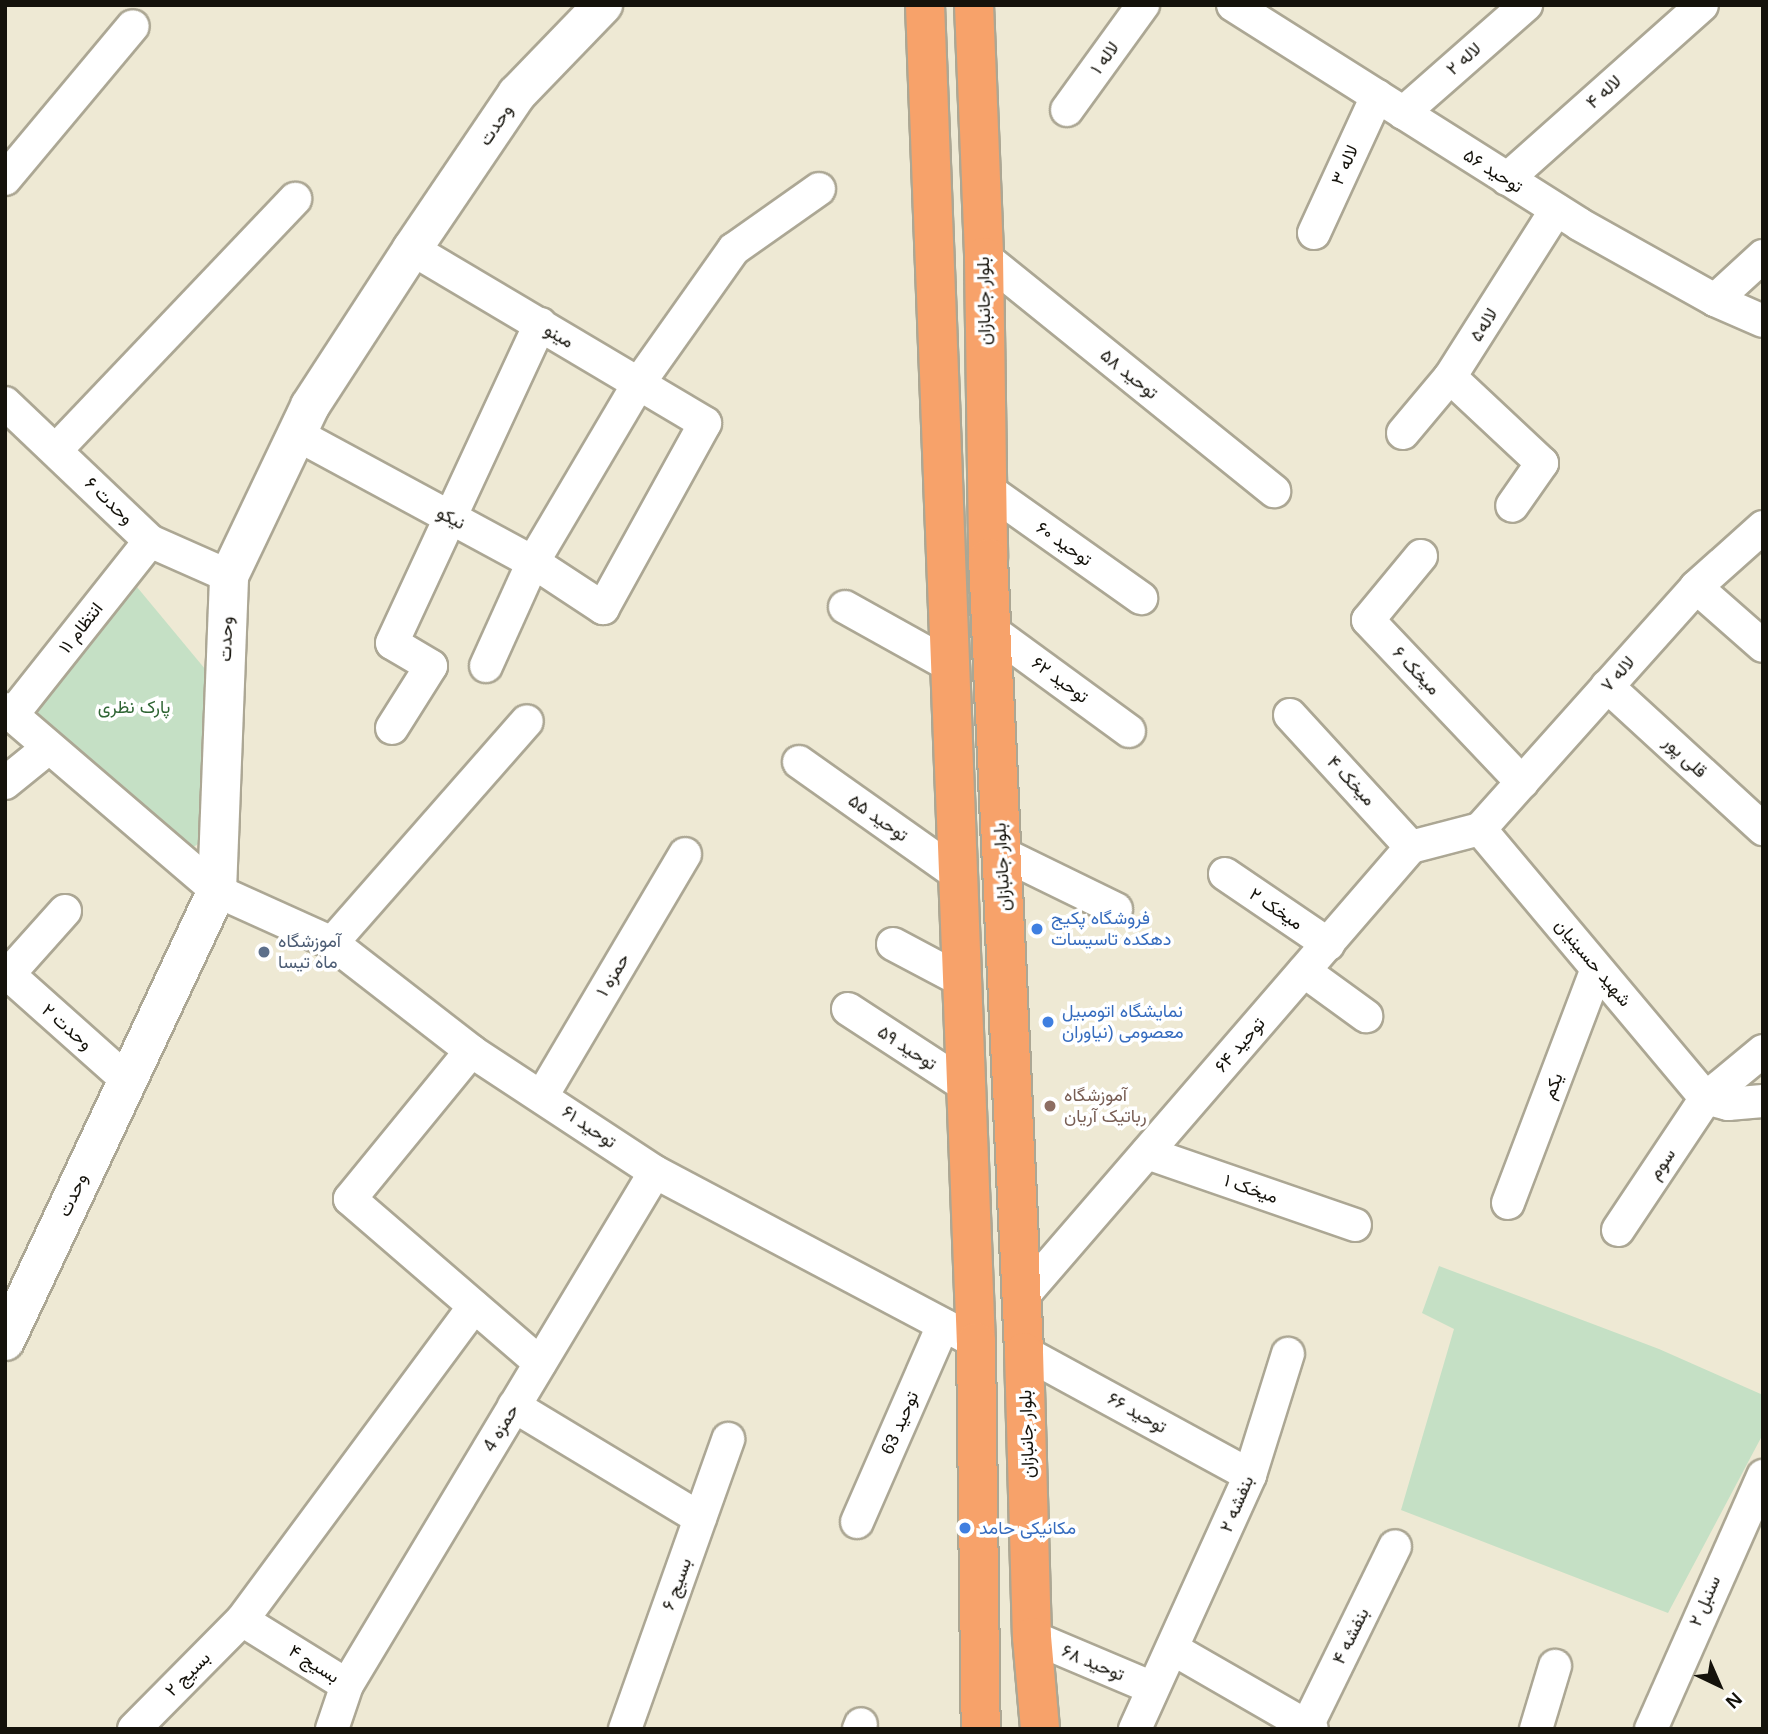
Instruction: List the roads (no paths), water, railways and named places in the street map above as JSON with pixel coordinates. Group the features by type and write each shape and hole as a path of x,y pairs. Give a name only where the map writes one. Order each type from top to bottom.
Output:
{"highway":[{"path":"925,5 965,1086 960,1334 981,1729"},
{"name":"بلوار جانبازان","path":"974,5 984,257 991,630 1022,1297 1032,1637 1040,1729"}],"main road":[{"name":"وحدت","path":"5,1341 216,891 229,576 296,434 412,249 517,94 603,5"}],"street":[{"name":"لاله ۱","path":"1067,110 1143,5"},
{"name":"توحید ۵۶","path":"1233,5 1556,210 1715,300 1763,321"},
{"name":"لاله ۲","path":"1403,113 1526,5"},
{"name":"لاله ۴","path":"1507,179 1702,5"},
{"path":"5,179 133,26"},
{"name":"لاله ۳","path":"1314,233 1377,96"},
{"path":"486,666 533,562 639,383 734,249 819,189"},
{"path":"56,450 295,199"},
{"name":"لاله۵","path":"1404,433 1450,377 1556,210"},
{"name":"مینو","path":"412,249 705,423 603,608"},
{"path":"1715,300 1763,256"},
{"name":"توحید ۵۸","path":"984,257 1274,491"},
{"path":"392,728 431,666 392,643 540,324"},
{"path":"1450,377 1542,463 1512,506"},
{"name":"وحدت ۶","path":"5,403 150,541 229,576"},
{"name":"نیکو","path":"296,434 533,562 603,608"},
{"name":"توحید ۶۰","path":"987,489 1141,598"},
{"name":"لاله ۷","path":"1480,829 1696,587 1763,527"},
{"name":"انتظام ۱۱","path":"9,712 150,541"},
{"name":"میخک ۶","path":"1421,556 1368,621 1522,782"},
{"path":"1696,587 1763,646"},
{"path":"845,607 949,665"},
{"name":"توحید ۶۲","path":"991,630 1129,731"},
{"name":"قلی پور","path":"1607,686 1763,829"},
{"name":"توحید ۶۱","path":"9,712 47,749 216,891 332,943 471,1051 655,1172 960,1334"},
{"name":"میخک ۴","path":"1290,715 1411,847"},
{"path":"332,943 527,721"},
{"path":"5,783 47,749"},
{"name":"توحید ۵۵","path":"799,762 957,874"},
{"path":"1411,847 1480,829"},
{"name":"شهید حسینیان","path":"1480,829 1706,1098"},
{"name":"توحید ۶۴","path":"1022,1297 1411,847"},
{"path":"1001,853 1116,909"},
{"name":"حمزه ۱","path":"542,1096 685,854"},
{"name":"میخک ۲","path":"1225,874 1328,944"},
{"path":"7,976 65,911"},
{"path":"893,944 961,980"},
{"name":"یکم","path":"1508,1203 1597,968"},
{"path":"1304,971 1366,1016"},
{"name":"وحدت ۲","path":"7,976 126,1079"},
{"name":"توحید ۵۹","path":"848,1009 965,1086"},
{"path":"471,1051 350,1199 540,1363"},
{"name":"سوم","path":"1618,1230 1706,1098 1763,1051"},
{"path":"1706,1098 1728,1104 1763,1101"},
{"name":"میخک ۱","path":"1147,1153 1355,1226"},
{"name":"حمزه 4","path":"347,1685 655,1172"},
{"name":"بسیج ۲","path":"134,1729 242,1620 474,1306"},
{"name":"توحید 63","path":"857,1522 960,1334"},
{"name":"توحید ۶۶","path":"1024,1352 1250,1475"},
{"name":"بنفشه ۲","path":"1135,1729 1250,1475 1288,1354"},
{"path":"514,1406 700,1518"},
{"name":"بسیج ۶","path":"625,1729 728,1439"},
{"name":"سنبل ۲","path":"1651,1729 1763,1476"},
{"name":"بنفشه ۴","path":"1309,1728 1395,1546"},
{"name":"بسیج ۴","path":"242,1620 347,1685 332,1729"},
{"name":"توحید ۶۸","path":"1032,1637 1153,1688"},
{"path":"1172,1649 1309,1728"},
{"path":"1536,1729 1555,1666"}],"place":[{"name":"فروشگاه پکیج دهکده تاسیسات","path":"1037,929"},
{"name":"آموزشگاه ماه تیسا","path":"264,952"},
{"name":"نمایشگاه اتومبیل معصومی (نیاوران","path":"1048,1022"},
{"name":"آموزشگاه رباتیک آریان","path":"1050,1106"},
{"name":"مکانیکی حامد","path":"965,1528"}],"park label":[{"name":"پارک نظری","path":"134,707"}]}
